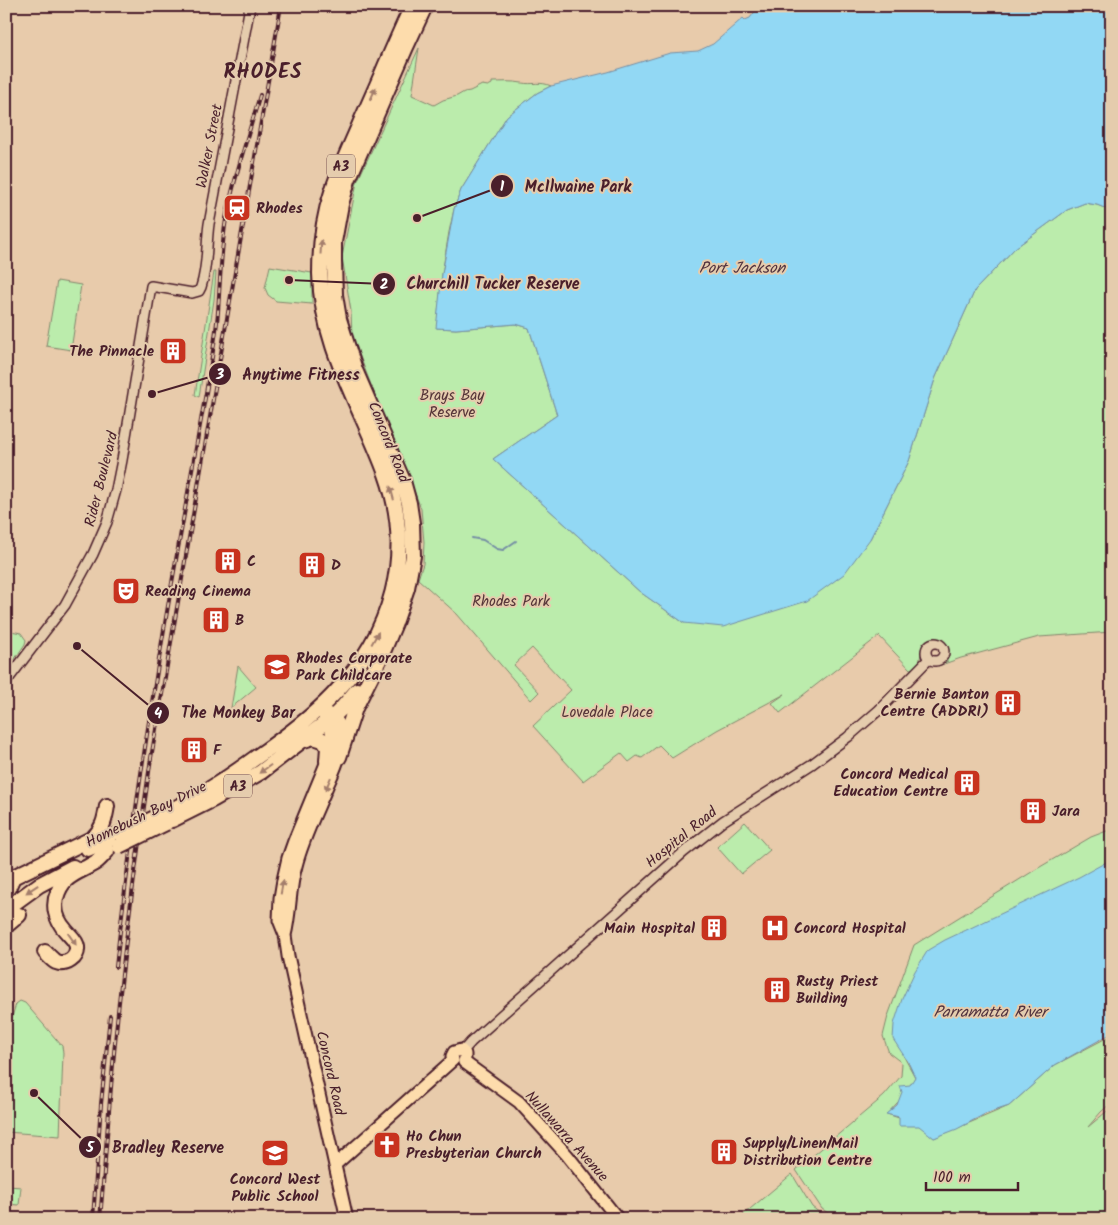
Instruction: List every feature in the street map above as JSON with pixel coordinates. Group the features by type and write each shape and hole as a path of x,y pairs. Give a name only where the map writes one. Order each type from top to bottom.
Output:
{"highway":[{"name":"Concord Road","path":"379,659 399,613 407,588 401,572 397,523 392,494 380,459 331,340 321,296 320,260 322,238 331,193 412,6"},
{"name":"Concord Road","path":"319,708 348,678 372,643 381,627 401,572 413,556 412,523 406,492 400,473 373,413 339,319 336,303 334,254 337,224 348,180 425,6"},
{"name":"Homebush Bay Drive","path":"6,926 14,908 48,879 167,818 205,804 266,768 331,719 350,698 379,659"},
{"path":"333,759 379,659"},
{"name":"Homebush Bay Drive","path":"167,818 270,748 319,708"},
{"path":"304,740 314,737 323,740 333,759"},
{"path":"7,888 13,877 93,838 104,824 107,806"},
{"name":"Homebush Bay Drive","path":"7,888 58,862 115,844"},
{"path":"45,952 54,961 61,963 72,960 77,948 75,941 56,916 56,895 64,882 75,873 94,863 115,844"}],"main road":[{"path":"319,708 331,719"},
{"name":"Concord Road","path":"331,719 339,724 341,747 333,759 296,867 285,934 288,956 347,1219"},
{"name":"Hospital Road","path":"335,1165 460,1058"},
{"name":"Nullawarra Avenue","path":"460,1058 519,1102 567,1155 618,1219"}],"street":[{"name":"Walker Street","path":"151,286 195,293 198,291 203,280 208,250 207,234 250,6"},
{"name":"Rider Boulevard","path":"6,682 65,605 89,562 106,522 116,490 151,286"},
{"name":"Hospital Road","path":"460,1058 470,1042 684,852 724,821 798,773 848,737 879,710 929,659"}],"green space":[{"path":"419,48 412,95 434,105 482,85 488,86 492,82 540,83 551,86 537,93 507,116 461,190 454,209 442,274 437,328 456,329 516,324 529,328 557,415 493,459 640,592 684,623 870,539 909,461 935,379 975,290 1015,248 1067,210 1085,203 1112,211 1112,632 1039,637 938,666 947,659 949,650 942,640 934,638 925,642 918,664 910,669 879,636 780,713 772,703 785,694 717,730 672,758 659,745 642,758 637,756 629,762 621,753 583,781 533,726 571,690 532,648 514,665 539,692 531,700 457,614 418,579 423,564 424,542 421,509 352,336 351,311 342,257 357,182"},
{"path":"270,266 312,273 312,304 276,301 268,295 265,288"},
{"path":"214,272 216,272 214,300 199,397 195,395"},
{"path":"57,281 81,285 71,350 46,346"},
{"path":"6,630 21,633 26,640 6,672"},
{"path":"238,666 256,687 231,708"},
{"path":"745,822 770,850 741,874 717,847"},
{"path":"1112,829 1112,867 903,1055 915,1077 910,1089 887,1114 920,1125 934,1138 1009,1106 1055,1065 1112,1035 1112,1102 1088,1127 1112,1107 1112,1219 837,1219 822,1209 796,1170 884,1096 901,1076 902,1063 889,1053 883,1036 888,1016 914,945 1091,837"},
{"path":"20,1001 25,1003 62,1046 60,1136 6,1132 6,1036 16,1004"},
{"path":"6,1165 10,1165 8,1186 21,1187 19,1205 7,1204 6,1206"},
{"path":"792,1174 812,1207 828,1219 738,1219"}],"water":[{"name":"Port Jackson","path":"759,6 1112,6 1112,211 1085,203 1067,210 1015,248 975,290 935,379 909,461 870,539 844,574 807,601 723,627 684,623 640,592 493,459 557,415 529,328 516,324 456,329 436,328 442,274 454,209 461,190 507,116 537,93 551,86 608,72 670,53 698,51 713,44 743,18 745,20 750,18"},
{"name":"Parramatta River","path":"1112,859 1112,1033 1055,1065 1009,1106 985,1114 957,1129 934,1138 919,1126 899,1126 899,1117 886,1114 897,1105 902,1092 900,1086 910,1085 915,1077 893,1039 894,1024 902,999 915,971 928,950 945,940 1079,877"}],"waterway":[{"path":"472,538 483,540 497,549 503,550 516,541"}],"railway":[{"path":"100,1219 121,984 151,758 281,6"},
{"path":"116,967 145,748 168,603 215,340 226,219 237,172 260,95"},
{"path":"93,1219 101,1104 110,1016"}],"place":[{"name":"Rhodes","path":"237,208"},
{"name":"McIlwaine Park","path":"417,218"},
{"name":"Churchill Tucker Reserve","path":"289,280"},
{"name":"The Pinnacle","path":"173,351"},
{"name":"Anytime Fitness","path":"152,394"},
{"name":"C","path":"228,561"},
{"name":"D","path":"312,565"},
{"name":"Reading Cinema","path":"126,591"},
{"name":"B","path":"216,620"},
{"name":"The Monkey Bar","path":"77,646"},
{"name":"Rhodes Corporate Park Childcare","path":"277,667"},
{"name":"Bernie Banton Centre (ADDRI)","path":"1008,703"},
{"name":"F","path":"194,750"},
{"name":"Concord Medical Education Centre","path":"967,783"},
{"name":"Jara","path":"1033,811"},
{"name":"Main Hospital","path":"714,928"},
{"name":"Concord Hospital","path":"775,928"},
{"name":"Rusty Priest Building","path":"777,990"},
{"name":"Bradley Reserve","path":"34,1093"},
{"name":"Ho Chun Presbyterian Church","path":"387,1145"},
{"name":"Supply/Linen/Mail Distribution Centre","path":"724,1152"},
{"name":"Concord West Public School","path":"275,1153"}],"district":[{"name":"RHODES","path":"263,71"}],"park label":[{"name":"Brays Bay Reserve","path":"452,404"},
{"name":"Rhodes Park","path":"511,601"},
{"name":"Lovedale Place","path":"607,712"}]}
